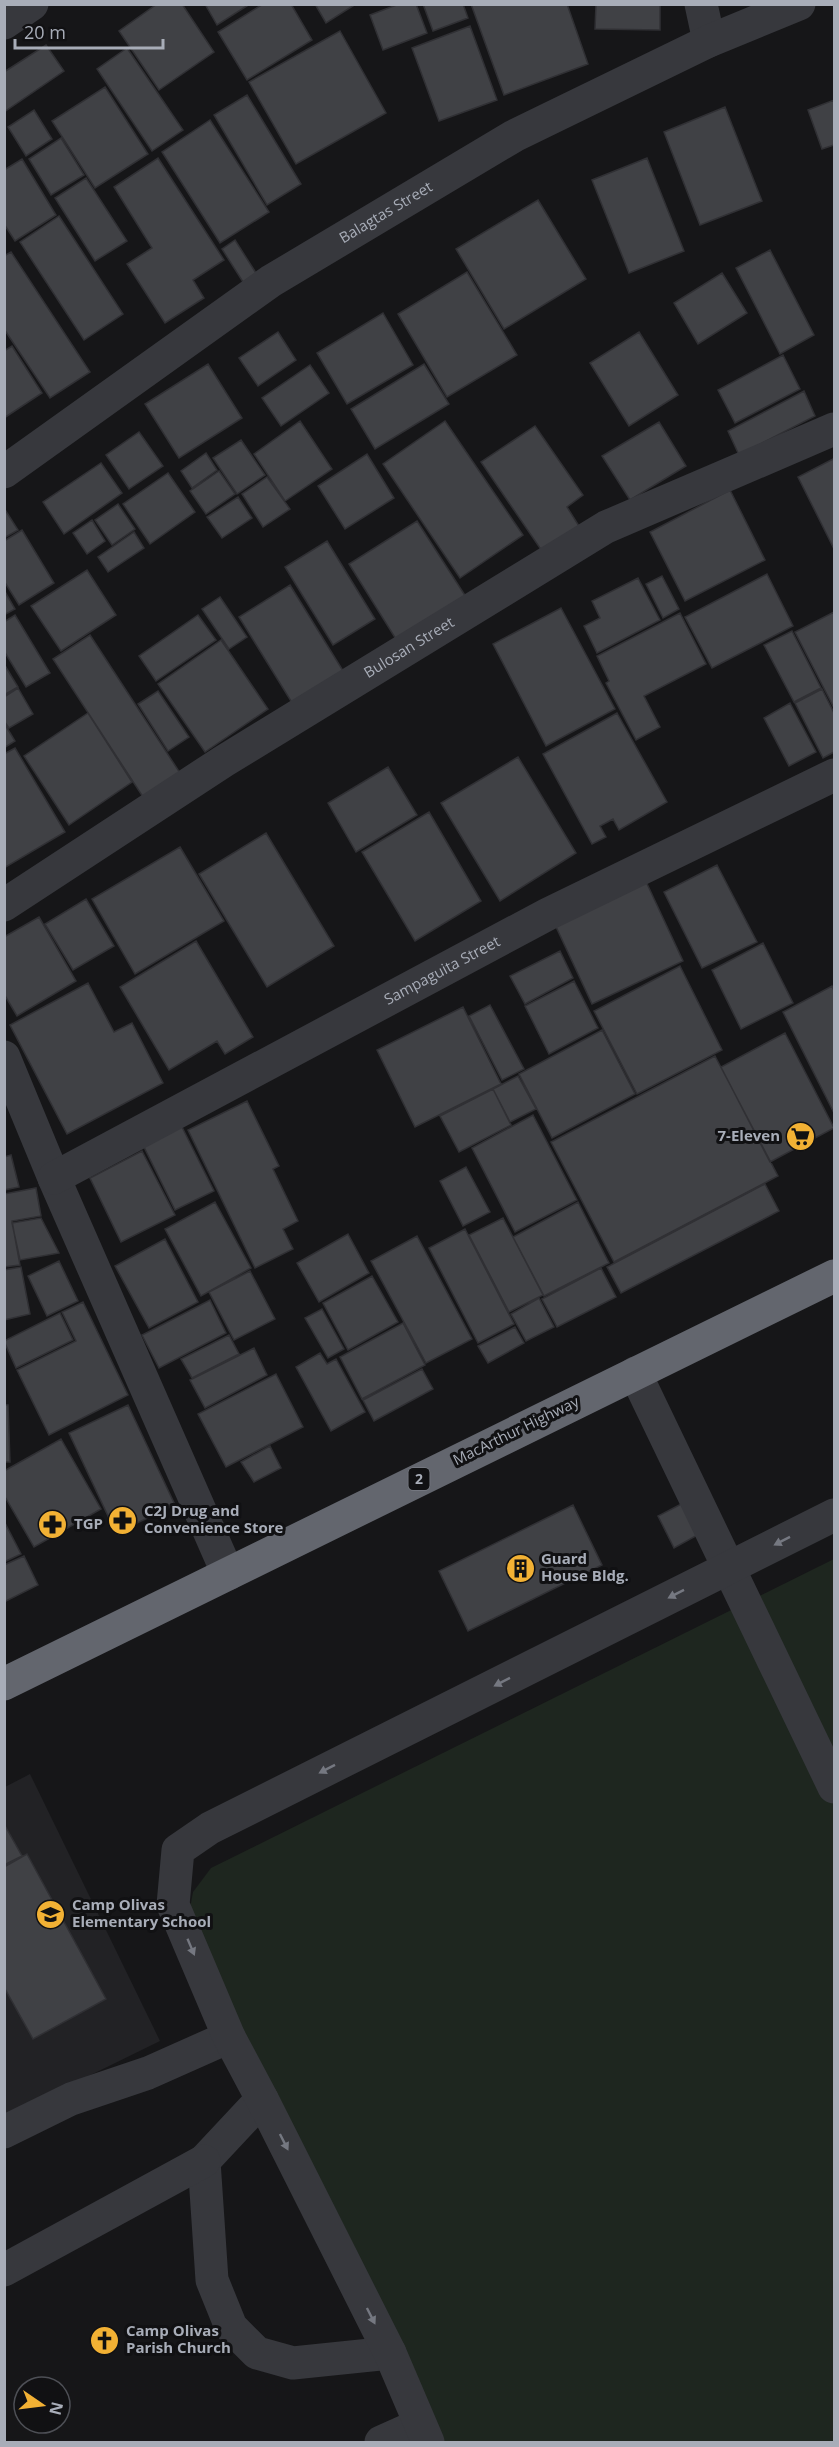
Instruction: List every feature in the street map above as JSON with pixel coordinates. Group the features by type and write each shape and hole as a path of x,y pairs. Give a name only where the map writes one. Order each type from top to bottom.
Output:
{"highway":[{"name":"MacArthur Highway","path":"4,1684 834,1276"}],"street":[{"path":"4,23 32,4"},
{"path":"701,4 709,41"},
{"name":"Balagtas Street","path":"4,472 271,281 513,136 709,41 799,4"},
{"name":"Bulosan Street","path":"4,905 224,761 606,527 834,429"},
{"name":"Sampaguita Street","path":"54,1178 548,914 834,775"},
{"path":"4,1057 54,1178 228,1574"},
{"path":"635,1373 834,1787"},
{"path":"381,2442 423,2434 390,2353 229,2037 173,1905 178,1850 210,1828 834,1515"},
{"path":"4,2132 71,2099 148,2073 229,2037"},
{"path":"4,2270 204,2162 262,2099"},
{"path":"204,2162 212,2280 231,2327 257,2353 293,2363 390,2353"}],"shaded area":[{"path":"834,1559 834,2442 443,2442 187,1924 193,1892 211,1868"},
{"name":"Camp Olivas Elementary School","path":"30,1774 160,2041 5,2117 5,1787"}],"building":[{"path":"157,4 182,4 214,52 159,90 119,31"},
{"path":"205,4 250,4 217,25"},
{"path":"263,4 291,4 312,40 247,80 218,32"},
{"path":"315,4 356,4 326,23"},
{"path":"399,4 416,4 427,33 383,50 370,15"},
{"path":"423,4 463,4 468,18 433,31"},
{"path":"471,4 567,4 588,64 504,95"},
{"path":"596,4 660,4 660,30 595,29"},
{"path":"470,26 497,100 439,121 412,48"},
{"path":"340,31 386,113 296,164 249,82"},
{"path":"46,45 64,71 4,112 4,72"},
{"path":"127,48 183,130 152,151 97,69"},
{"path":"105,87 148,154 95,188 52,121"},
{"path":"247,95 301,184 267,205 214,115"},
{"path":"834,100 834,145 822,149 808,110"},
{"path":"725,107 762,201 700,225 664,132"},
{"path":"34,110 52,139 26,156 8,127"},
{"path":"210,120 269,212 220,243 162,152"},
{"path":"61,138 84,175 51,195 29,159"},
{"path":"158,158 224,260 193,280 204,298 165,323 127,264 152,248 114,187"},
{"path":"647,158 684,251 629,273 592,180"},
{"path":"22,159 56,215 15,241 4,224 4,170"},
{"path":"86,178 127,241 95,261 55,198"},
{"path":"538,200 586,279 504,329 456,249"},
{"path":"59,216 123,314 84,340 20,242"},
{"path":"235,240 256,273 243,282 222,249"},
{"path":"770,250 814,335 780,354 736,268"},
{"path":"11,252 90,372 50,398 4,329 4,256"},
{"path":"467,272 517,355 447,397 398,314"},
{"path":"722,273 747,313 698,344 674,303"},
{"path":"383,313 413,365 347,404 317,353"},
{"path":"278,332 296,360 258,386 239,358"},
{"path":"639,332 678,395 629,426 590,363"},
{"path":"12,346 42,393 4,418 4,351"},
{"path":"783,355 800,389 735,423 718,390"},
{"path":"208,364 242,418 179,458 145,404"},
{"path":"424,364 449,404 375,449 351,409"},
{"path":"310,365 329,393 281,426 262,398"},
{"path":"804,391 815,416 739,455 728,431"},
{"path":"300,421 332,469 285,501 254,454"},
{"path":"445,421 523,535 460,578 383,464"},
{"path":"659,422 686,466 630,500 602,456"},
{"path":"535,426 583,495 567,507 579,526 542,551 481,462"},
{"path":"139,432 163,466 129,489 106,455"},
{"path":"241,440 265,475 237,494 213,458"},
{"path":"206,453 217,470 192,488 181,471"},
{"path":"367,454 394,498 345,529 318,486"},
{"path":"833,459 834,461 834,549 798,477"},
{"path":"101,463 122,493 64,534 43,502"},
{"path":"219,471 235,494 206,514 190,491"},
{"path":"168,473 195,512 150,544 123,504"},
{"path":"267,477 290,509 263,527 242,494"},
{"path":"730,490 765,560 685,601 650,532"},
{"path":"238,497 252,518 222,538 207,517"},
{"path":"118,504 135,529 112,545 95,520"},
{"path":"4,508 18,530 4,538"},
{"path":"92,520 105,541 87,554 73,533"},
{"path":"417,521 468,600 399,644 349,564"},
{"path":"22,530 54,583 19,605 4,581 4,541"},
{"path":"134,532 144,548 108,572 98,557"},
{"path":"327,541 375,619 333,645 285,567"},
{"path":"87,570 116,615 61,651 31,606"},
{"path":"767,574 793,626 712,668 685,617"},
{"path":"662,576 679,609 663,618 646,584"},
{"path":"638,578 660,620 597,653 584,626 600,618 592,601"},
{"path":"290,585 345,674 294,706 239,617"},
{"path":"4,590 15,609 4,615"},
{"path":"220,597 247,637 229,649 202,609"},
{"path":"561,608 615,709 546,746 493,644"},
{"path":"834,612 834,708 795,632"},
{"path":"680,613 706,664 644,696 660,727 636,740 606,683 609,681 597,656"},
{"path":"15,615 50,673 26,687 4,651 4,622"},
{"path":"198,615 216,640 156,681 139,656"},
{"path":"792,631 821,688 794,702 764,645"},
{"path":"90,635 182,776 145,800 53,659"},
{"path":"221,640 268,709 205,752 158,684"},
{"path":"4,664 18,687 4,695"},
{"path":"18,688 33,714 9,728 4,721 4,697"},
{"path":"822,689 834,713 834,752 823,758 795,703"},
{"path":"158,691 189,737 168,751 138,704"},
{"path":"790,703 816,752 789,766 764,718"},
{"path":"88,713 132,782 69,825 24,756"},
{"path":"617,713 667,802 619,830 613,819 600,826 606,837 592,844 543,754"},
{"path":"4,723 15,741 4,748"},
{"path":"15,748 65,832 4,868 4,754"},
{"path":"518,757 576,853 500,901 441,803"},
{"path":"388,767 417,815 356,852 328,803"},
{"path":"429,812 481,901 415,941 362,852"},
{"path":"266,833 334,946 267,987 199,874"},
{"path":"180,847 224,921 135,974 92,899"},
{"path":"717,865 757,942 702,968 664,892"},
{"path":"642,873 683,961 592,1004 551,916"},
{"path":"86,899 114,946 73,970 45,924"},
{"path":"39,917 76,981 17,1016 4,994 4,937"},
{"path":"196,941 253,1037 225,1054 217,1041 169,1070 120,987"},
{"path":"763,943 793,1003 741,1029 712,970"},
{"path":"560,951 573,978 525,1004 510,976"},
{"path":"680,966 722,1050 637,1094 594,1011"},
{"path":"574,981 598,1028 549,1054 525,1006"},
{"path":"88,983 114,1032 132,1023 163,1083 67,1134 10,1025"},
{"path":"832,986 834,991 834,1113 783,1012"},
{"path":"490,1005 524,1069 502,1080 469,1016"},
{"path":"463,1007 501,1084 415,1127 377,1050"},
{"path":"602,1030 635,1094 552,1138 519,1074"},
{"path":"785,1033 834,1128 770,1162 721,1067"},
{"path":"715,1056 778,1176 614,1262 551,1142"},
{"path":"518,1076 536,1109 510,1122 493,1089"},
{"path":"493,1089 511,1125 459,1152 440,1116"},
{"path":"247,1101 279,1166 273,1169 298,1221 283,1229 293,1249 255,1268 188,1130"},
{"path":"533,1115 577,1200 515,1232 472,1148"},
{"path":"179,1121 214,1191 175,1210 141,1141"},
{"path":"142,1151 175,1215 121,1242 90,1178"},
{"path":"11,1155 19,1187 4,1190 4,1157"},
{"path":"466,1167 490,1212 463,1226 440,1181"},
{"path":"765,1184 779,1211 621,1293 607,1267"},
{"path":"36,1188 41,1216 12,1221 20,1265 4,1267 4,1194"},
{"path":"215,1202 251,1268 201,1296 165,1229"},
{"path":"578,1202 609,1263 544,1296 513,1237"},
{"path":"41,1218 59,1253 20,1260 12,1223"},
{"path":"503,1218 543,1295 509,1312 469,1235"},
{"path":"465,1229 514,1324 478,1343 429,1248"},
{"path":"348,1234 369,1273 319,1302 297,1263"},
{"path":"417,1236 472,1339 426,1363 371,1261"},
{"path":"165,1239 198,1302 149,1328 115,1266"},
{"path":"59,1261 78,1301 47,1316 28,1276"},
{"path":"21,1267 30,1314 4,1320 4,1270"},
{"path":"601,1268 616,1297 557,1327 542,1299"},
{"path":"250,1271 275,1319 234,1340 209,1292"},
{"path":"372,1276 398,1322 348,1350 323,1303"},
{"path":"539,1298 554,1327 526,1341 511,1314"},
{"path":"210,1300 226,1333 159,1368 142,1335"},
{"path":"83,1302 128,1395 49,1435 17,1370 76,1341 62,1312"},
{"path":"322,1309 344,1349 328,1358 305,1318"},
{"path":"60,1313 73,1340 16,1368 4,1341"},
{"path":"403,1323 425,1365 362,1399 340,1357"},
{"path":"515,1327 524,1343 488,1363 478,1346"},
{"path":"229,1335 239,1354 192,1378 181,1359"},
{"path":"254,1348 267,1375 205,1408 190,1380"},
{"path":"320,1353 327,1364 336,1359 365,1412 331,1431 296,1367"},
{"path":"422,1369 433,1389 374,1421 363,1400"},
{"path":"276,1374 303,1427 226,1467 198,1414"},
{"path":"4,1405 8,1405 10,1462 4,1462"},
{"path":"128,1405 175,1505 116,1533 69,1433"},
{"path":"61,1439 101,1509 34,1547 4,1495 4,1471"},
{"path":"270,1446 281,1468 254,1482 241,1462"},
{"path":"687,1501 703,1532 674,1548 658,1516"},
{"name":"Guard House Bldg.","path":"573,1505 602,1565 468,1631 439,1571"},
{"path":"4,1521 21,1554 4,1562"},
{"path":"24,1556 38,1585 4,1602 4,1565"},
{"path":"4,1824 22,1856 4,1865"},
{"path":"27,1854 106,1999 33,2039 4,1987 4,1867"}],"place":[{"name":"7-Eleven","path":"801,1136"},
{"name":"C2J Drug and Convenience Store","path":"123,1520"},
{"name":"TGP","path":"53,1524"},
{"name":"Guard House Bldg.","path":"520,1568"},
{"name":"Camp Olivas Elementary School","path":"51,1914"},
{"name":"Camp Olivas Parish Church","path":"105,2340"}]}
